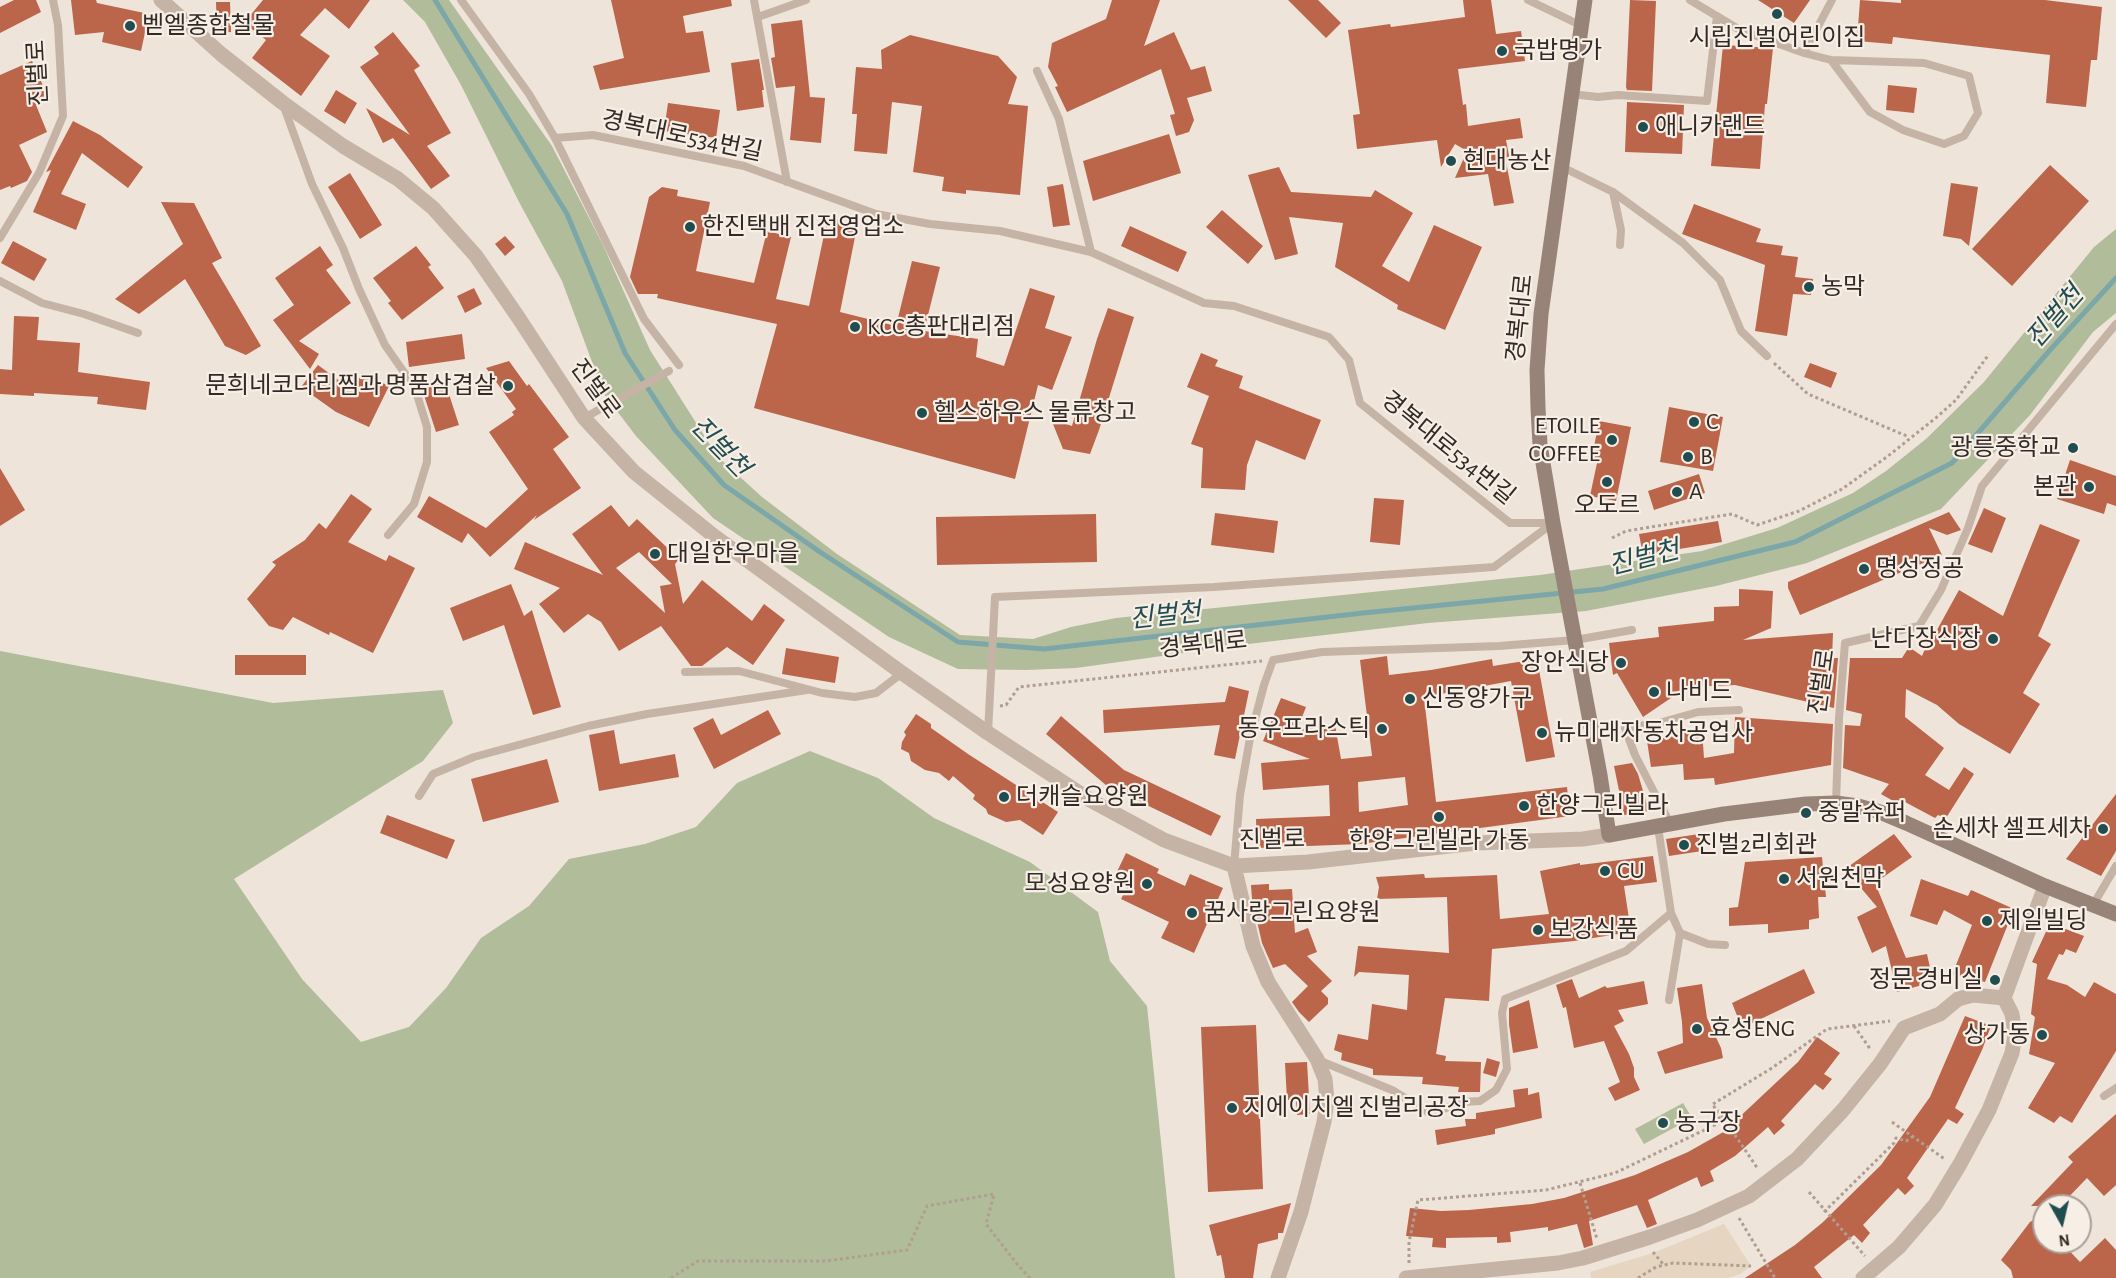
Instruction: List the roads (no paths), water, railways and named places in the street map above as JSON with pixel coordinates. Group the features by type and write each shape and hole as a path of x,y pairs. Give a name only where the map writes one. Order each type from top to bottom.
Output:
{"street":[{"name":"진벌로","path":"161,0 221,54 283,103 343,146 398,178 433,208 476,256 584,418 634,472 714,536 988,733 1090,800 1164,840 1234,866 1308,862 1476,843 1583,839 1724,814 1806,804 1836,803 1880,812 2045,886 2116,914"},
{"name":"경복대로","path":"1585,0 1560,166 1537,370 1540,445 1609,835"},
{"path":"1234,866 1253,946 1268,982 1317,1059 1326,1079 1327,1100 1324,1122 1301,1212 1278,1278"},
{"path":"1863,1278 1899,1247 1935,1204 1989,1110 2012,1053 2015,1034 2012,1014 2004,998 2045,886"},
{"path":"1407,1278 1559,1270 1601,1252 1697,1220 1749,1196 1797,1159 1843,1110 1880,1064 1904,1028 1940,1014 1958,999 1973,995 2004,998"}],"lane":[{"name":"진벌로","path":"0,238 39,173 63,116 58,25 53,0"},
{"path":"461,0 529,94 555,138 644,319 679,365"},
{"name":"경복대로534번길","path":"754,0 759,17 787,182"},
{"path":"759,17 806,0"},
{"path":"1528,0 1580,25"},
{"path":"1690,0 1740,30 1804,53 1831,60 1924,63 1969,76 1978,113 1964,136 1944,144 1902,130 1870,112 1831,60"},
{"path":"1804,53 1832,0"},
{"path":"1571,94 1707,101 1717,16"},
{"path":"1037,71 1059,119 1091,252"},
{"path":"283,103 312,184 343,248 385,345 415,388 428,427 427,462 414,504 388,535"},
{"name":"경복대로534번길","path":"555,138 593,135 744,166 876,214 930,224 1000,231 1091,252 1204,303 1234,306 1329,337 1349,360 1360,403 1510,523 1553,523"},
{"path":"1560,166 1613,192 1683,243 1719,280 1741,331 1767,356"},
{"path":"1613,192 1621,230 1620,245"},
{"path":"0,281 42,303 84,314 138,333"},
{"name":"진벌로","path":"1836,803 1845,643 1919,626 1941,590 1968,528 1982,486 2116,324"},
{"path":"584,418 669,371"},
{"path":"988,733 996,597 1214,587 1494,567 1553,523"},
{"path":"1574,637 1632,630"},
{"name":"경복대로","path":"1234,866 1239,800 1244,772 1264,685 1273,660 1322,652 1499,646 1574,637"},
{"path":"685,672 739,671 807,690 855,697 876,693 902,673"},
{"path":"419,796 433,774 474,757 588,726 637,716 807,690"},
{"path":"1669,1000 1680,933 1671,913 1665,826 1625,728 1659,723 1698,712 1739,710"},
{"path":"2092,906 2116,866"},
{"path":"1317,1059 1392,1090 1428,1112 1463,1102 1480,1101 1496,1090 1507,1069 1502,1013 1505,999 1626,951 1671,913"},
{"path":"1680,933 1708,944 1725,945"},
{"path":"2104,1096 2116,1088"}],"waterway":[{"name":"진벌천","path":"435,0 567,214 625,353 675,430 724,485 820,552 958,642 1044,649 1603,589 1795,542 1952,463 2116,278"}],"place":[{"name":"시립진벌어린이집","path":"1777,14"},
{"name":"벧엘종합철물","path":"130,26"},
{"name":"국밥명가","path":"1502,51"},
{"name":"애니카랜드","path":"1643,127"},
{"name":"현대농산","path":"1451,161"},
{"name":"한진택배 진접영업소","path":"690,227"},
{"name":"농막","path":"1809,287"},
{"name":"KCC총판대리점","path":"855,327"},
{"name":"문희네코다리찜과 명품삼겹살","path":"508,386"},
{"name":"헬스하우스 물류창고","path":"922,413"},
{"name":"C","path":"1694,422"},
{"name":"ETOILE COFFEE","path":"1612,440"},
{"name":"광릉중학교","path":"2073,448"},
{"name":"B","path":"1688,457"},
{"name":"오도르","path":"1607,482"},
{"name":"본관","path":"2089,487"},
{"name":"A","path":"1677,492"},
{"name":"대일한우마을","path":"655,554"},
{"name":"명성정공","path":"1864,569"},
{"name":"난다장식장","path":"1993,639"},
{"name":"장안식당","path":"1621,663"},
{"name":"나비드","path":"1654,692"},
{"name":"신동양가구","path":"1410,699"},
{"name":"동우프라스틱","path":"1382,729"},
{"name":"뉴미래자동차공업사","path":"1542,733"},
{"name":"더캐슬요양원","path":"1004,797"},
{"name":"한양그린빌라","path":"1524,806"},
{"name":"중말슈퍼","path":"1806,813"},
{"name":"한양그린빌라 가동","path":"1439,817"},
{"name":"손세차 셀프세차","path":"2103,829"},
{"name":"진벌2리회관","path":"1684,845"},
{"name":"CU","path":"1605,871"},
{"name":"서원천막","path":"1784,879"},
{"name":"모성요양원","path":"1147,884"},
{"name":"꿈사랑그린요양원","path":"1192,913"},
{"name":"제일빌딩","path":"1987,921"},
{"name":"보강식품","path":"1538,930"},
{"name":"정문 경비실","path":"1995,980"},
{"name":"효성ENG","path":"1697,1029"},
{"name":"상가동","path":"2042,1035"},
{"name":"지에이치엘 진벌리공장","path":"1232,1108"},
{"name":"농구장","path":"1663,1123"}]}
